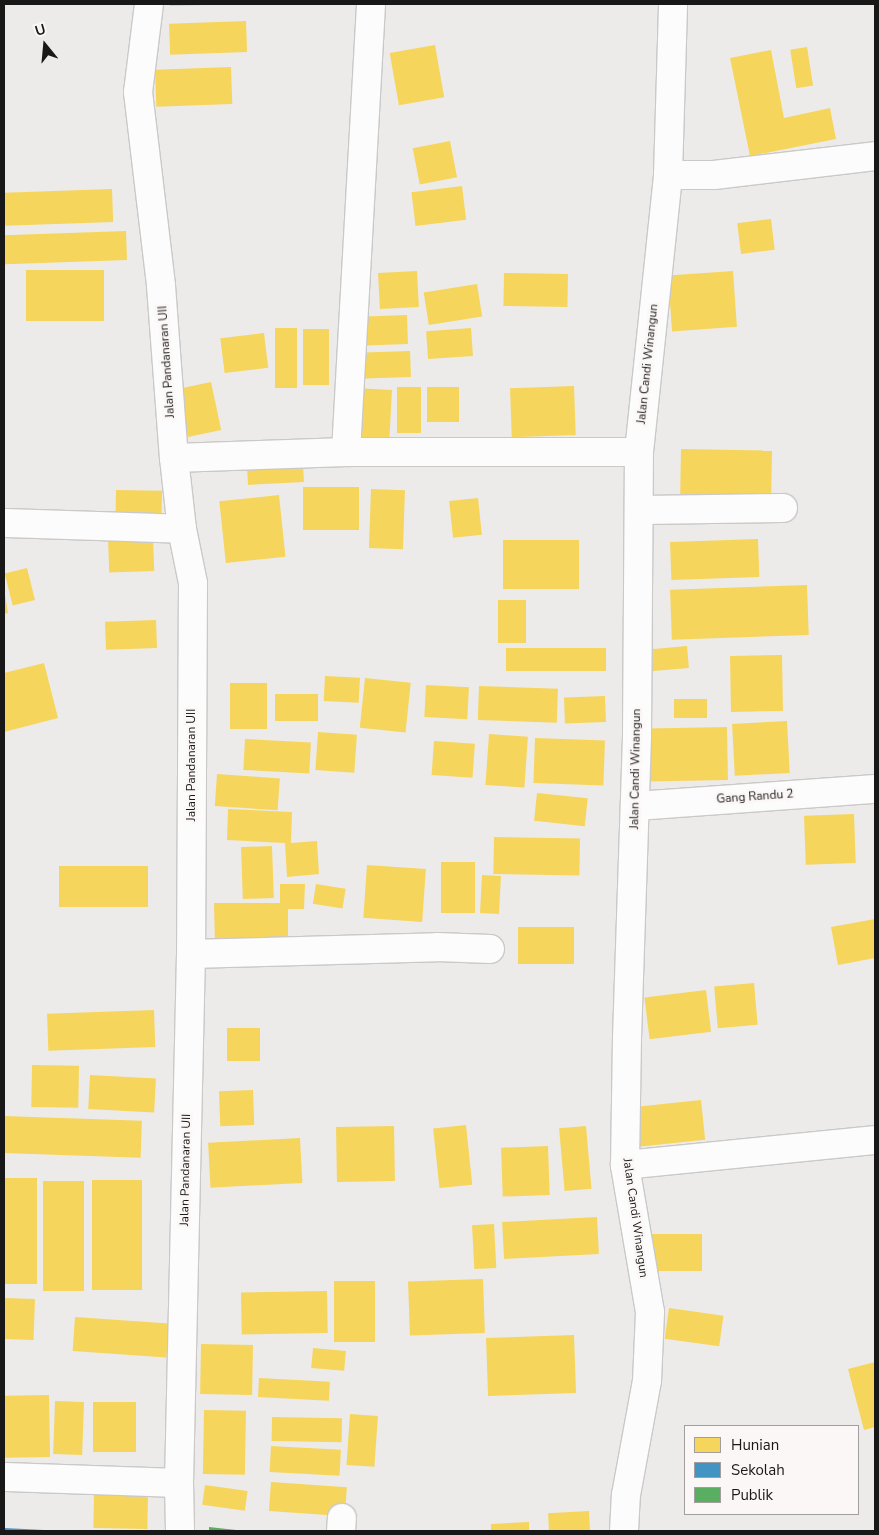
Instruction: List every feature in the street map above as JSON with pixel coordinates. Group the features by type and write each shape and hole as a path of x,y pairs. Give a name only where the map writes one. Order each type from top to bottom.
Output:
{"street":[{"name":"Jalan Pandanaran UII","path":"149,4 138,92 161,286 174,458 182,529 193,583 190,954 179,1483 180,1531"},
{"path":"346,452 371,4"},
{"name":"Jalan Candi Winangun","path":"624,1531 626,1495 647,1381 650,1312 626,1165 627,1038 636,806 639,452 668,175 674,4"},
{"path":"668,175 714,175 875,156"},
{"path":"174,458 346,452 639,452"},
{"path":"640,510 783,508"},
{"path":"4,523 182,529"},
{"name":"Gang Randu 2","path":"636,806 875,789"},
{"path":"190,954 437,946 490,949"},
{"path":"626,1165 875,1140"},
{"path":"4,1477 179,1483"}],"building: Hunian":[{"path":"170,4 205,4 205,5 170,6"},
{"path":"246,21 247,52 170,55 169,24"},
{"path":"435,45 444,97 399,105 390,53"},
{"path":"807,47 813,86 796,88 790,50"},
{"path":"771,50 784,118 830,108 836,139 750,156 730,58"},
{"path":"231,67 232,104 156,107 155,70"},
{"path":"450,141 457,177 420,185 413,148"},
{"path":"462,186 466,220 416,226 411,192"},
{"path":"112,189 113,222 5,226 4,193"},
{"path":"771,219 775,250 741,254 737,223"},
{"path":"126,231 127,260 5,264 4,235"},
{"path":"26,270 104,270 104,321 26,321"},
{"path":"417,271 419,307 380,309 378,273"},
{"path":"733,271 737,327 672,331 668,276"},
{"path":"504,273 568,274 567,307 503,306"},
{"path":"477,284 482,317 429,325 424,292"},
{"path":"407,315 408,344 366,345 365,316"},
{"path":"275,328 297,328 297,388 275,388"},
{"path":"471,328 473,356 428,359 426,331"},
{"path":"303,329 329,329 329,385 303,385"},
{"path":"264,333 268,368 225,373 220,338"},
{"path":"410,351 411,377 365,379 364,353"},
{"path":"211,382 221,430 188,437 178,389"},
{"path":"574,386 576,435 512,437 510,388"},
{"path":"397,387 421,387 421,433 397,433"},
{"path":"427,387 459,387 459,422 427,422"},
{"path":"356,388 392,390 389,439 353,437"},
{"path":"681,449 772,451 771,496 680,494"},
{"path":"303,464 304,482 248,485 247,467"},
{"path":"303,487 359,487 359,530 303,530"},
{"path":"371,489 405,490 403,549 369,548"},
{"path":"116,490 162,491 162,519 116,518"},
{"path":"279,495 285,557 226,563 219,501"},
{"path":"478,498 482,535 453,538 449,501"},
{"path":"153,536 154,571 109,573 108,538"},
{"path":"758,539 759,577 671,580 670,542"},
{"path":"503,540 579,540 579,589 503,589"},
{"path":"27,568 35,600 13,606 5,574"},
{"path":"807,585 809,635 672,640 670,590"},
{"path":"4,596 8,613 4,614"},
{"path":"498,600 526,600 526,643 498,643"},
{"path":"156,620 157,648 106,650 105,622"},
{"path":"687,646 689,668 650,671 648,649"},
{"path":"506,648 606,648 606,671 506,671"},
{"path":"782,655 783,711 731,712 730,656"},
{"path":"44,663 58,718 4,732 4,673"},
{"path":"325,676 360,678 359,703 324,701"},
{"path":"365,678 411,683 406,733 360,728"},
{"path":"230,683 267,683 267,729 230,729"},
{"path":"426,685 469,687 467,719 424,717"},
{"path":"479,686 558,689 557,723 478,720"},
{"path":"275,694 318,694 318,721 275,721"},
{"path":"605,696 606,722 565,723 564,697"},
{"path":"674,699 707,699 707,718 674,718"},
{"path":"787,721 790,773 735,776 732,724"},
{"path":"727,727 728,780 648,781 647,728"},
{"path":"318,732 357,735 354,773 315,770"},
{"path":"489,734 528,737 524,788 485,785"},
{"path":"535,738 605,740 603,785 533,783"},
{"path":"245,739 311,742 309,773 243,770"},
{"path":"434,741 475,744 473,778 432,775"},
{"path":"217,774 280,778 278,810 215,806"},
{"path":"537,793 588,798 585,826 534,821"},
{"path":"228,809 292,812 291,843 317,841 319,874 287,877 285,843 227,840"},
{"path":"854,814 856,863 806,865 804,816"},
{"path":"494,837 580,839 579,875 493,874"},
{"path":"272,846 274,898 243,899 241,847"},
{"path":"441,862 475,862 475,913 441,913"},
{"path":"367,865 426,869 422,922 363,918"},
{"path":"59,866 148,866 148,907 59,907"},
{"path":"482,875 501,876 499,914 480,913"},
{"path":"280,884 305,884 304,909 288,909 288,944 215,945 214,903 280,903"},
{"path":"316,884 346,889 343,908 313,904"},
{"path":"875,919 875,958 838,965 831,927"},
{"path":"518,927 574,927 574,964 518,964"},
{"path":"754,983 758,1025 718,1028 714,986"},
{"path":"706,990 711,1032 650,1039 644,998"},
{"path":"154,1010 155,1047 48,1051 47,1014"},
{"path":"227,1028 260,1028 260,1061 227,1061"},
{"path":"32,1065 79,1066 78,1108 31,1107"},
{"path":"90,1075 156,1078 154,1112 88,1109"},
{"path":"253,1090 254,1125 220,1126 219,1091"},
{"path":"701,1100 705,1140 639,1147 634,1107"},
{"path":"4,1116 142,1121 141,1158 4,1153"},
{"path":"466,1125 472,1185 439,1188 433,1128"},
{"path":"394,1126 395,1181 337,1182 336,1127"},
{"path":"586,1126 591,1189 565,1191 559,1128"},
{"path":"300,1138 302,1183 210,1188 208,1143"},
{"path":"548,1146 550,1195 503,1197 501,1148"},
{"path":"4,1178 37,1178 37,1284 4,1284"},
{"path":"92,1180 142,1180 142,1290 92,1290"},
{"path":"43,1181 84,1181 84,1291 43,1291"},
{"path":"597,1217 599,1254 504,1259 502,1222"},
{"path":"494,1224 496,1268 474,1269 472,1225"},
{"path":"652,1234 702,1234 702,1271 652,1271"},
{"path":"483,1279 485,1333 410,1336 408,1282"},
{"path":"334,1281 375,1281 375,1342 334,1342"},
{"path":"327,1291 328,1333 242,1334 241,1293"},
{"path":"4,1298 35,1299 34,1340 4,1339"},
{"path":"669,1308 723,1316 719,1346 665,1339"},
{"path":"75,1317 169,1324 166,1357 73,1351"},
{"path":"574,1335 576,1393 488,1396 486,1338"},
{"path":"201,1344 253,1345 252,1395 200,1394"},
{"path":"313,1348 346,1351 344,1371 311,1368"},
{"path":"875,1362 875,1427 864,1430 848,1369"},
{"path":"259,1378 330,1382 329,1401 258,1397"},
{"path":"49,1395 50,1457 5,1458 4,1396"},
{"path":"55,1401 84,1402 82,1455 53,1454"},
{"path":"93,1402 136,1402 136,1452 93,1452"},
{"path":"204,1410 246,1411 245,1475 203,1474"},
{"path":"350,1414 378,1416 374,1467 346,1465"},
{"path":"272,1417 342,1418 342,1442 272,1441"},
{"path":"271,1446 341,1450 340,1476 270,1472"},
{"path":"271,1482 347,1487 345,1516 269,1511"},
{"path":"205,1485 248,1491 245,1511 202,1505"},
{"path":"94,1492 148,1493 147,1529 93,1528"},
{"path":"589,1511 590,1531 549,1531 548,1513"},
{"path":"529,1522 529,1531 491,1531 491,1524"}],"building: Sekolah":[{"path":"4,1528 44,1530 44,1531 4,1531"}],"building: Publik":[{"path":"209,1527 236,1530 236,1531 209,1531"}]}
